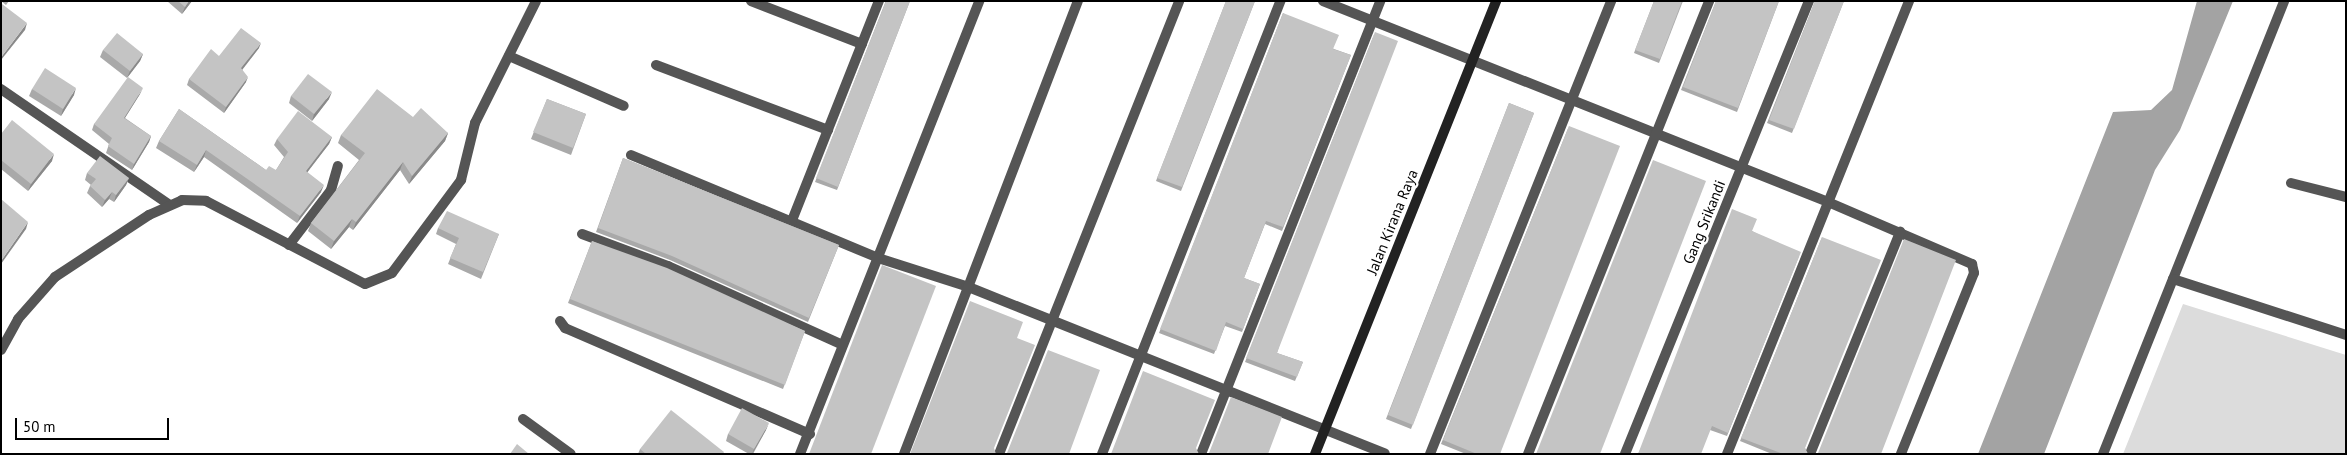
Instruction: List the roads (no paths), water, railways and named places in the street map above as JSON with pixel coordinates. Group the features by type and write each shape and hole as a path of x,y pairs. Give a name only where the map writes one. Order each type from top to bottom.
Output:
{"street":[{"path":"1,350 18,319 54,277 170,205 206,201 365,284 392,273 461,180 475,123 536,1"},
{"path":"752,1 862,44"},
{"path":"791,223 878,1"},
{"path":"800,454 810,434 841,344 878,258 980,1"},
{"path":"904,454 966,286 1078,1"},
{"path":"999,454 1178,1"},
{"path":"1102,454 1280,1"},
{"path":"1323,1 1474,60 1570,102 1655,136 1828,202 1969,262 1974,270 1901,454"},
{"path":"1201,454 1380,1"},
{"name":"Jalan Kirana Raya","path":"1315,454 1496,1"},
{"path":"1430,454 1611,1"},
{"path":"1528,454 1709,1"},
{"name":"Gang Srikandi","path":"1626,454 1742,170 1808,1"},
{"path":"1727,454 1908,1"},
{"path":"2103,454 2284,1"},
{"path":"509,56 624,106"},
{"path":"656,65 828,130"},
{"path":"1,89 170,205"},
{"path":"631,155 878,258 966,286 1052,323 1326,427 1385,454"},
{"path":"289,245 331,190 338,166"},
{"path":"2291,183 2346,197"},
{"path":"1810,454 1900,232"},
{"path":"582,234 668,266 841,344"},
{"path":"2173,280 2346,335"},
{"path":"560,321 565,328 810,434"},
{"path":"523,419 571,454"}]}
